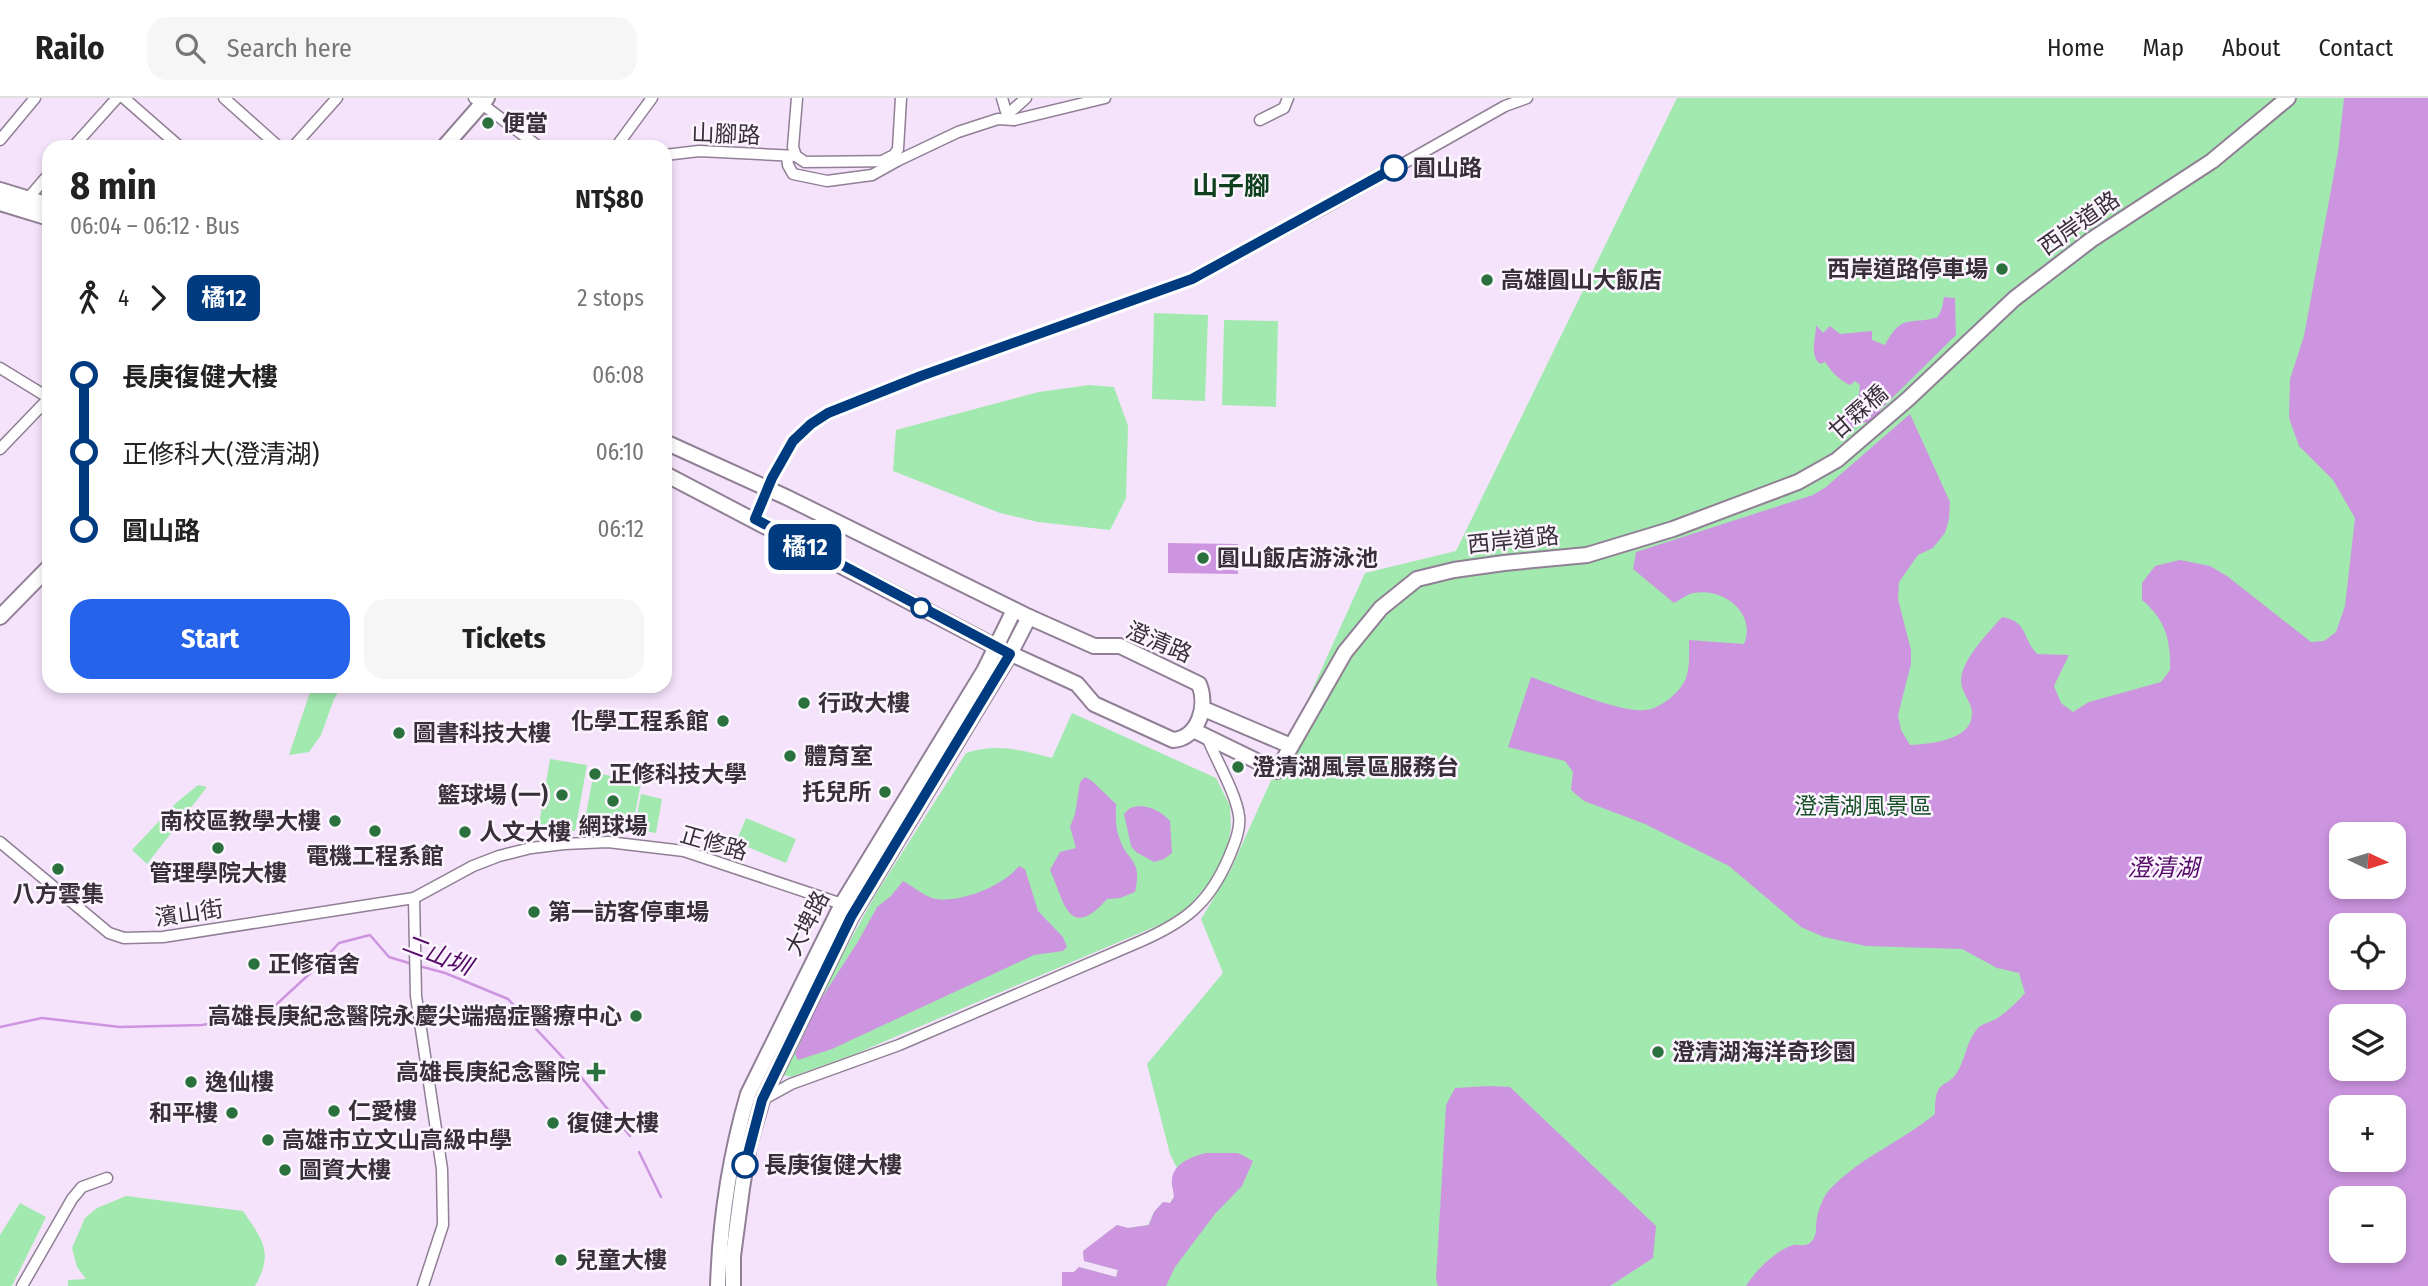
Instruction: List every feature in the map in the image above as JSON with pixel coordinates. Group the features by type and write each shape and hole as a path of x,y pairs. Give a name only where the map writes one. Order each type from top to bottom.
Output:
{"main road":[{"name":"西岸道路","path":"1908,399 2014,299 2091,240 2212,162 2288,98"},
{"path":"450,140 481,100"},
{"path":"0,190 42,214"},
{"path":"0,203 42,204"},
{"name":"甘霖橋","path":"1837,460 1908,399"},
{"name":"澄清路","path":"672,445 768,489 1028,617 1094,646 1120,646 1199,684 1203,693 1204,709"},
{"name":"西岸道路","path":"1200,733 1278,771 1345,652 1381,608 1417,579 1503,563 1587,555 1673,529 1738,505 1798,482 1837,460"},
{"path":"672,478 996,647 1077,684 1094,704 1173,740 1200,733 1204,709 1291,746"},
{"path":"0,617 42,574"},
{"name":"大埤路","path":"718,1286 721,1234 739,1124 748,1094 842,904 977,683 1014,610"},
{"name":"大埤路","path":"733,1286 733,1256 742,1188 749,1145 762,1100 851,917 1010,654 1028,617"}],"street":[{"path":"0,140 35,98"},
{"path":"79,140 117,98"},
{"path":"124,98 172,140"},
{"path":"299,140 337,98"},
{"path":"621,140 652,98"},
{"path":"791,156 797,98"},
{"path":"883,160 894,155 898,149 901,98"},
{"path":"1002,98 1011,117 1026,98"},
{"name":"山腳路","path":"791,156 788,165 793,174 827,181 872,176 958,132 998,119 1105,98"},
{"path":"1260,120 1284,108 1288,98"},
{"path":"755,519 793,441 828,413 921,376 1192,279 1323,209 1505,106 1527,98"},
{"path":"230,100 272,140"},
{"path":"481,100 531,140"},
{"name":"山腳路","path":"672,154 699,150 791,156 805,162 897,161"},
{"path":"23,203 42,182"},
{"path":"0,368 42,394"},
{"path":"0,449 42,405"},
{"path":"762,1100 791,1084 899,1045 1119,951 1170,928 1191,914 1208,897 1224,870 1236,841 1240,818 1233,793 1200,733"},
{"name":"濱山街","path":"0,842 109,933 124,938 163,937 414,898"},
{"name":"正修路","path":"414,898 473,866 499,856 530,848 608,842 684,851 842,904"},
{"path":"414,898 416,996 442,1183 443,1225 422,1286"},
{"path":"22,1286 72,1199 82,1187 107,1178"}],"green space":[{"name":"澄清湖風景區","path":"1677,98 2428,98 2428,1286 1062,1286 1062,1272 1074,1272 1079,1267 1116,1277 1118,1270 1084,1261 1083,1251 1117,1225 1128,1228 1148,1225 1163,1202 1170,1203 1174,1197 1172,1180 1177,1168 1170,1154 1147,1064 1223,973 1201,919 1230,871 1365,573 1456,551"},
{"path":"1154,313 1208,315 1205,401 1152,399"},
{"path":"1224,320 1278,321 1276,407 1222,405"},
{"path":"1089,385 1114,387 1128,426 1126,498 1110,530 1038,522 1000,513 893,471 896,430 1039,392"},
{"path":"310,693 338,693 321,735 309,752 289,755"},
{"path":"1072,713 1216,778 1230,806 1231,827 1227,851 1208,884 1188,907 1166,922 855,1054 791,1077 783,1075 781,1065 877,892 966,753 998,748 1052,758"},
{"name":"籃球場 (一)","path":"550,759 587,765 575,831 539,825"},
{"name":"網球場","path":"594,772 641,783 632,829 585,819"},
{"path":"198,785 207,787 147,864 132,850 176,803"},
{"name":"網球場","path":"641,794 662,799 656,833 634,829"},
{"path":"746,818 796,839 786,863 736,842"},
{"path":"126,1196 243,1211 264,1247 264,1264 255,1286 68,1286 68,1280 86,1279 77,1267 72,1248 85,1218 97,1208"},
{"path":"20,1203 46,1217 12,1286 0,1286 0,1235"}],"water":[{"name":"澄清湖","path":"2344,98 2428,98 2428,1286 1746,1286 1760,1268 1781,1251 1794,1245 1808,1244 1813,1240 1824,1199 1842,1178 1935,1114 1939,1088 1955,1076 1977,1029 2004,1013 2025,993 2019,973 1997,968 1962,949 1866,946 1824,937 1801,927 1729,866 1645,824 1584,801 1571,790 1573,772 1565,761 1508,747 1531,677 1589,698 1634,710 1651,709 1663,703 1680,689 1686,678 1689,640 1744,644 1746,622 1735,605 1716,594 1694,593 1674,603 1633,569 1636,552 1813,495 1826,487 1910,414 1950,502 1945,533 1933,548 1918,555 1899,582 1898,599 1911,650 1911,664 1898,715 1901,730 1910,745 1951,738 1968,727 1972,718 1971,707 1962,688 1962,673 1977,647 2002,617 2021,626 2037,654 2069,655 2054,686 2061,703 2073,712 2089,702 2161,682 2170,670 2168,640 2156,615 2142,600 2142,583 2155,566 2180,560 2210,566 2227,576 2311,642 2324,641 2336,632 2345,606 2355,518 2333,480 2299,446 2289,418 2290,379 2304,336 2338,152"},
{"path":"1944,297 1955,298 1956,335 1870,423 1861,422 1842,436 1846,414 1859,396 1860,385 1855,381 1850,385 1846,383 1825,362 1820,364 1817,360 1814,351 1816,325 1823,333 1830,326 1840,334 1872,331 1872,340 1885,345 1902,324 1938,317"},
{"name":"圓山飯店游泳池","path":"1168,543 1238,544 1238,574 1168,573"},
{"path":"1085,777 1116,804 1118,833 1136,867 1137,881 1135,892 1120,898 1107,899 1094,912 1084,917 1076,917 1064,904 1050,870 1060,852 1076,848 1070,827 1080,782"},
{"path":"1138,806 1156,810 1170,821 1172,853 1164,859 1154,862 1131,846 1124,814 1130,808"},
{"path":"1019,866 1025,869 1038,911 1063,937 1067,947 1063,951 1034,955 832,1049 798,1060 795,1054 819,1002 877,907 891,896 903,881 932,898 954,899 991,887"},
{"path":"1510,1087 1656,1226 1653,1258 1610,1286 1438,1286 1436,1280 1446,1105 1455,1088"},
{"path":"1206,1153 1238,1153 1253,1161 1242,1186 1215,1214 1175,1267 1166,1286 1062,1286 1062,1272 1074,1272 1079,1267 1116,1277 1118,1270 1084,1261 1083,1251 1117,1225 1128,1228 1149,1225 1154,1212 1163,1202 1170,1203 1174,1197 1172,1182 1176,1169 1190,1158"}],"waterway":[{"name":"二山圳","path":"0,1027 42,1018 120,1027 202,1025 267,1013 339,943 370,935 389,957 412,964"},
{"name":"二山圳","path":"419,966 445,973 508,999 581,1077 630,1136"},
{"name":"二山圳","path":"639,1152 661,1197"}],"bus line":[{"name":"橘12","path":"745,1165 762,1100 851,917 1010,654 755,519 772,478 793,441 828,413 921,376 1192,279 1394,168"}],"place":[{"name":"便當","path":"488,123"},
{"name":"圓山路","path":"1394,168"},
{"name":"西岸道路停車場","path":"2002,269"},
{"name":"高雄圓山大飯店","path":"1487,280"},
{"name":"圓山飯店游泳池","path":"1203,558"},
{"name":"行政大樓","path":"804,703"},
{"name":"化學工程系館","path":"723,721"},
{"name":"圖書科技大樓","path":"399,733"},
{"name":"體育室","path":"790,756"},
{"name":"澄清湖風景區服務台","path":"1238,767"},
{"name":"正修科技大學","path":"595,774"},
{"name":"托兒所","path":"885,792"},
{"name":"籃球場 (一)","path":"562,795"},
{"name":"網球場","path":"613,801"},
{"name":"南校區教學大樓","path":"335,821"},
{"name":"電機工程系館","path":"375,831"},
{"name":"人文大樓","path":"465,832"},
{"name":"管理學院大樓","path":"218,848"},
{"name":"八方雲集","path":"58,869"},
{"name":"第一訪客停車場","path":"534,912"},
{"name":"正修宿舍","path":"254,964"},
{"name":"高雄長庚紀念醫院永慶尖端癌症醫療中心","path":"636,1016"},
{"name":"澄清湖海洋奇珍園","path":"1658,1052"},
{"name":"高雄長庚紀念醫院","path":"596,1072"},
{"name":"逸仙樓","path":"191,1082"},
{"name":"仁愛樓","path":"334,1111"},
{"name":"和平樓","path":"232,1113"},
{"name":"復健大樓","path":"553,1123"},
{"name":"高雄市立文山高級中學","path":"268,1140"},
{"name":"長庚復健大樓","path":"745,1165"},
{"name":"圖資大樓","path":"285,1170"},
{"name":"兒童大樓","path":"561,1260"}],"district":[{"name":"山子腳","path":"1231,186"}]}
